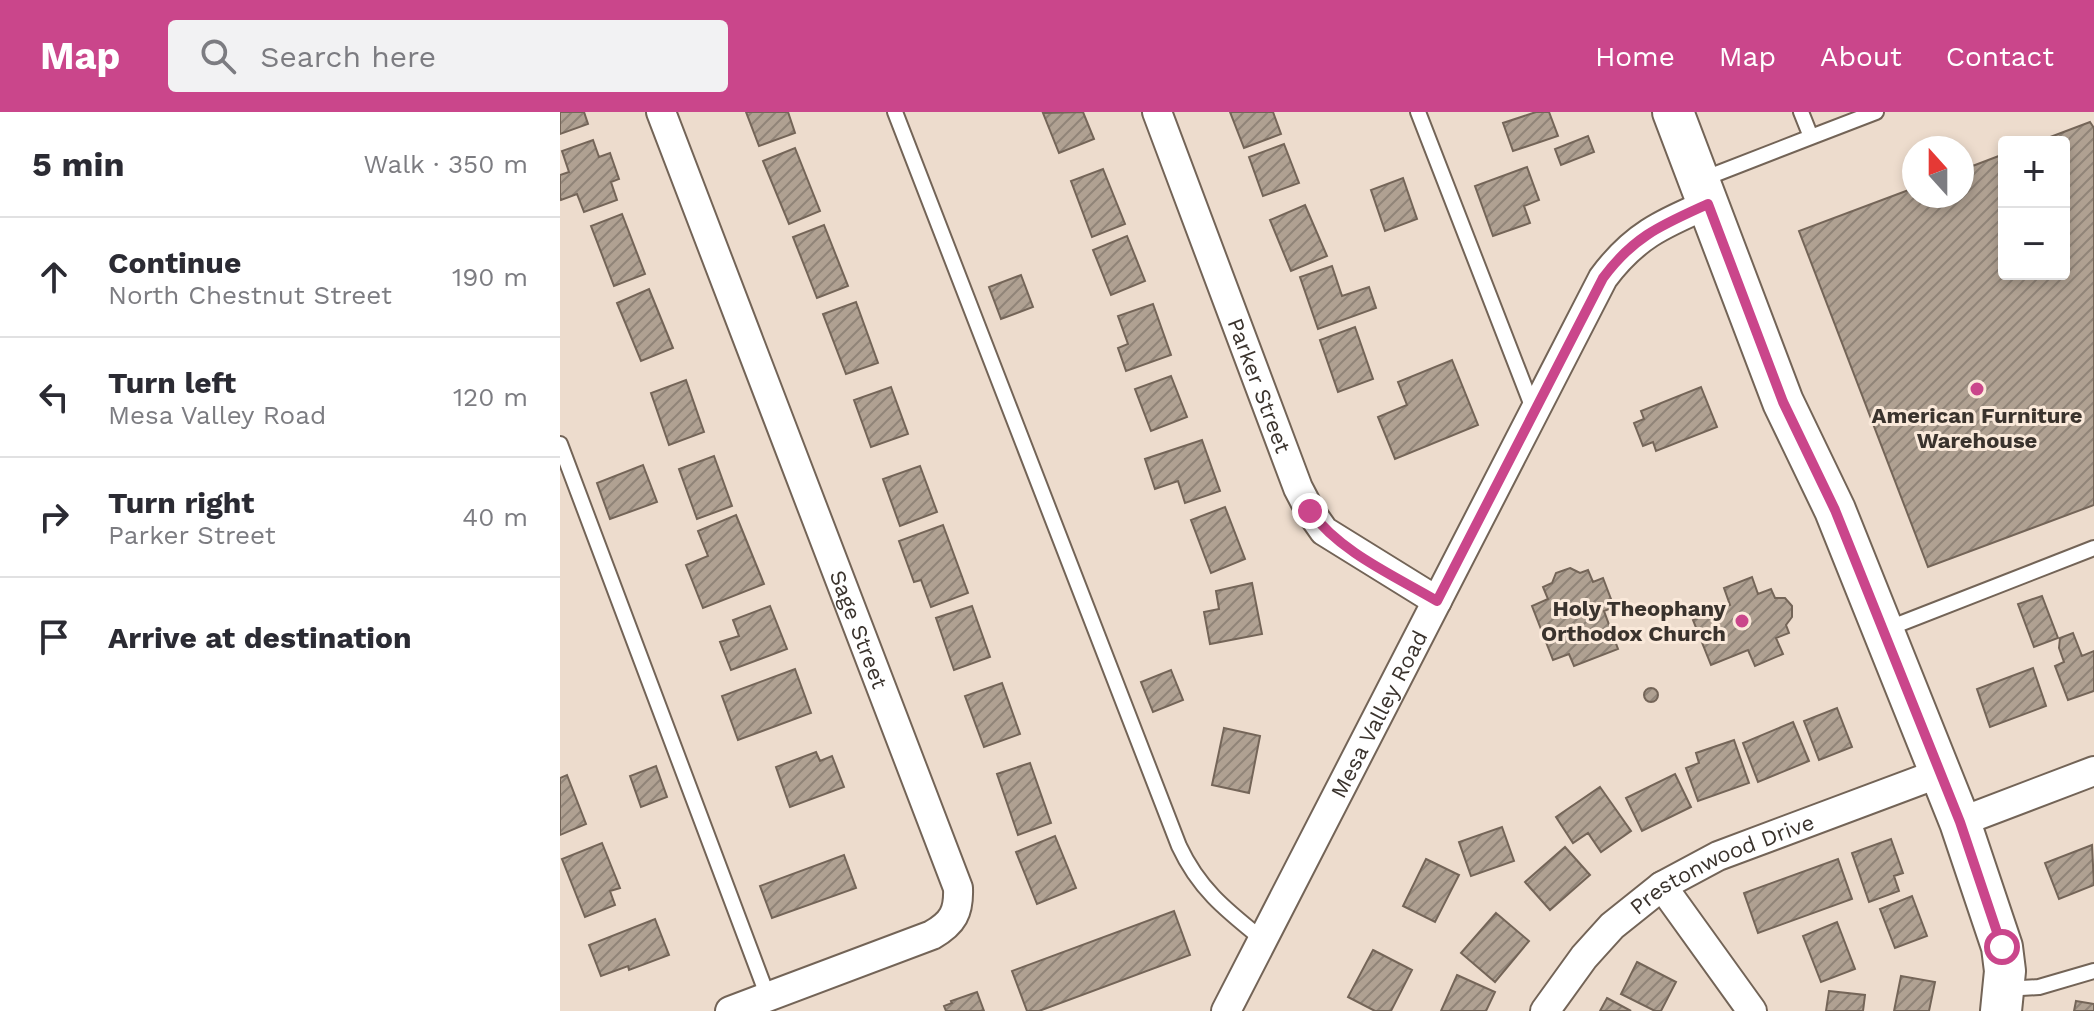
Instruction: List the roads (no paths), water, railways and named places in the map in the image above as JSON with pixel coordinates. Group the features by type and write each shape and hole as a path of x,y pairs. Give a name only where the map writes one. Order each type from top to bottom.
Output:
{"main road":[{"path":"1673,112 1783,402 1835,510 1960,822 2002,947 2002,1000"}],"street":[{"name":"Sage Street","path":"661,112 958,888 959,904 955,916 946,927 932,935 730,1011"},
{"name":"Parker Street","path":"1157,112 1298,488 1310,511 1324,531 1345,546 1437,601"},
{"name":"Mesa Valley Road","path":"1226,1011 1603,278 1631,244 1703,192"},
{"path":"1960,822 2094,771"},
{"name":"Prestonwood Drive","path":"1545,1011 1584,957 1612,926 1662,886 1718,856 1940,773"},
{"path":"1662,886 1752,1011"}],"lane":[{"path":"895,112 1179,846 1192,873 1228,912 1262,939"},
{"path":"1418,112 1534,411"},
{"path":"1801,112 1811,137"},
{"path":"1703,192 1811,137 1876,112"},
{"path":"560,444 768,997"},
{"path":"1883,630 2094,548"},
{"path":"2002,1000 2094,971"}],"place":[{"name":"American Furniture Warehouse","path":"1977,389"},
{"name":"Holy Theophany Orthodox Church","path":"1742,621"}]}
